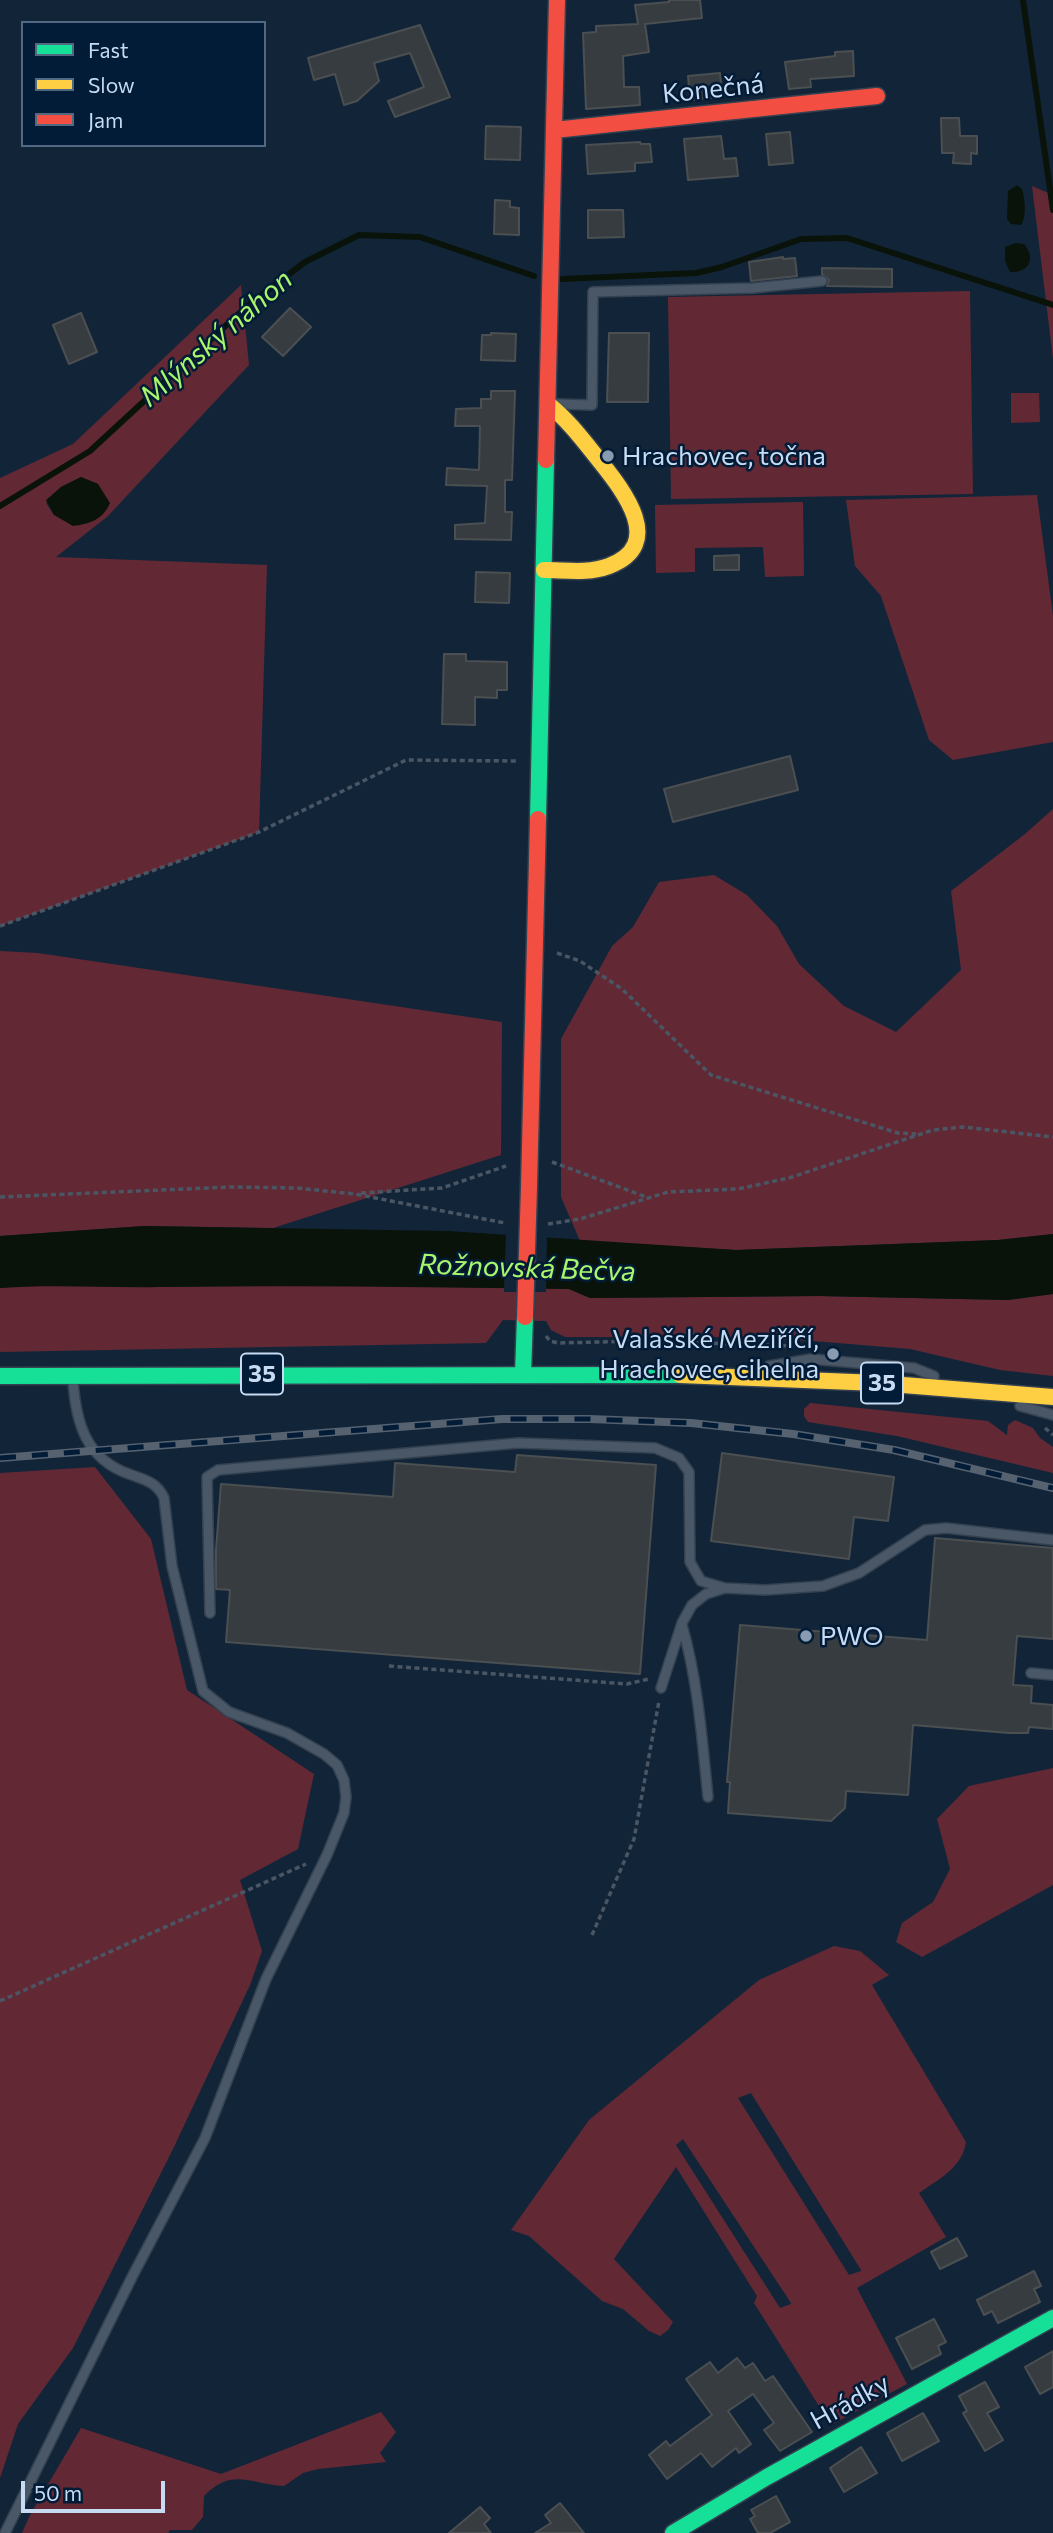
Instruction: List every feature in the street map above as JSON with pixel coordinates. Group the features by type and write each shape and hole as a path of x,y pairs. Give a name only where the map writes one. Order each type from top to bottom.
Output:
{"street":[{"path":"523,1374 529,1187 536,1161 535,950 557,0"},
{"name":"Konečná","path":"554,130 877,96"},
{"path":"544,570 592,570 611,565 621,560 634,545 638,527 633,509 622,490 567,420 548,404"},
{"name":"35","path":"0,1376 711,1375 1053,1397"},
{"name":"Hrádky","path":"673,2533 717,2504 1053,2318"}],"lane":[{"path":"548,404 592,405 593,292 753,288 822,281"},
{"path":"5,2533 132,2277 205,2138 266,1979 327,1855 344,1813 346,1797 344,1780 337,1765 312,1746 286,1733 229,1712 203,1691 172,1566 164,1498 160,1488 107,1464 94,1452 77,1417 73,1376"},
{"path":"998,1392 1021,1407 1053,1415"},
{"path":"210,1613 207,1477 218,1470 518,1443 655,1448 679,1458 689,1472 690,1562 701,1581 725,1588 765,1590 823,1586 859,1573 925,1530 946,1528 1053,1540"},
{"path":"662,1688 682,1623 692,1605 706,1594 725,1588"},
{"path":"682,1623 695,1676 708,1797"},
{"path":"1031,1673 1053,1675"}],"path":[{"path":"0,926 259,832 406,760 525,761"},
{"path":"535,950 569,956 602,974 638,1003 711,1075 898,1133 918,1134"},
{"path":"539,1224 568,1222 648,1197 678,1191 738,1189 770,1182 918,1134 963,1127 1053,1136"},
{"path":"355,1194 442,1188 513,1164 536,1161 557,1163 609,1185 648,1197"},
{"path":"0,1197 230,1187 298,1188 355,1194 516,1224"},
{"path":"542,1331 550,1341 558,1343 640,1341 799,1346"},
{"path":"389,1666 627,1684 648,1680 668,1667"},
{"path":"592,1935 634,1839 662,1688"},
{"path":"0,2001 327,1855"}],"shaded area":[{"path":"1032,186 1053,195 1053,359"},
{"path":"241,285 249,365 108,516 56,557 267,565 259,832 0,926 0,478 73,444","holes":["81,477 98,484 54,515 46,503 61,487"]},
{"path":"970,291 973,494 671,499 668,297"},
{"path":"1011,393 1039,393 1040,422 1011,423"},
{"path":"1037,495 1053,616 1053,742 953,760 929,740 881,596 855,566 846,500"},
{"path":"803,502 804,576 765,577 763,547 695,548 695,572 656,573 655,505"},
{"path":"1053,809 1053,1234 998,1240 736,1250 580,1241 561,1197 561,1039 612,946 633,927 659,882 714,875 747,895 777,926 799,964 844,1006 896,1032 961,970 951,891"},
{"path":"0,951 38,953 502,1022 501,1155 273,1228 144,1226 0,1236"},
{"path":"34,1285 337,1285 569,1289 590,1298 819,1296 1008,1300 1053,1294 1053,1376 1000,1370 910,1349 723,1337 565,1337 551,1330 546,1321 503,1320 486,1343 0,1352 0,1288"},
{"path":"810,1403 988,1421 1007,1435 1008,1425 1015,1420 1033,1428 1040,1438 1053,1447 1053,1473 897,1436 808,1422 804,1409"},
{"path":"95,1467 151,1539 187,1690 314,1774 298,1849 240,1880 262,1951 250,1985 173,2149 73,2348 18,2424 0,2478 0,1473"},
{"path":"1053,1768 1053,1885 922,1957 896,1942 902,1923 933,1902 950,1869 937,1819 969,1786"},
{"path":"834,1946 860,1951 889,1975 872,1985 966,2142 955,2166 919,2193 946,2237 857,2288 907,2384 831,2425 754,2303 757,2296 676,2167 614,2259 673,2322 660,2336 649,2331 623,2309 602,2301 529,2236 511,2230 589,2120 759,1980","holes":["751,2093 861,2270 861,2271 849,2275 738,2098","683,2139 791,2303 791,2304 780,2308 676,2145"]},
{"path":"381,2412 396,2432 380,2453 386,2462 318,2469 303,2473 284,2486 242,2479 224,2482 204,2496 203,2517 192,2530 170,2530 168,2533 22,2533 81,2428 221,2474"}],"water":[{"path":"1017,185 1022,189 1025,202 1021,225 1011,224 1007,219 1008,191"},
{"path":"1016,243 1024,244 1028,249 1029,264 1022,270 1010,272 1005,261 1005,247"},
{"path":"81,477 98,484 110,503 104,513 95,520 73,526 54,515 46,500 61,487"},
{"name":"Rožnovská Bečva","path":"144,1226 448,1231 736,1250 998,1240 1053,1234 1053,1294 1008,1300 819,1296 590,1298 569,1289 313,1286 0,1288 0,1236"}],"pier":[{"path":"506,1232 547,1235 546,1292 504,1292"}],"building":[{"path":"669,0 700,0 702,18 645,24 649,52 623,56 624,87 639,87 640,105 586,109 583,33 596,32 596,26 638,24 635,5"},
{"path":"420,25 450,97 395,117 388,101 424,87 410,53 374,63 379,81 357,101 344,105 335,74 314,80 308,58"},
{"path":"853,51 854,76 810,79 811,87 789,89 785,62"},
{"path":"720,73 722,94 690,100 688,76"},
{"path":"941,118 959,118 960,136 977,136 977,154 971,153 971,164 953,163 954,153 942,153"},
{"path":"486,126 521,127 520,160 485,159"},
{"path":"790,132 793,163 769,165 766,134"},
{"path":"721,136 724,159 736,158 738,176 688,180 684,139"},
{"path":"640,142 650,144 652,162 635,163 635,171 588,174 586,145"},
{"path":"495,200 510,201 510,207 519,208 519,235 494,234"},
{"path":"588,210 623,210 624,237 588,238"},
{"path":"795,258 797,276 751,281 749,262"},
{"path":"822,268 892,269 892,287 827,286 829,280 822,274"},
{"path":"290,308 311,327 283,356 262,337"},
{"path":"81,313 97,352 69,364 53,325"},
{"path":"609,333 649,333 648,402 607,402"},
{"path":"516,334 515,361 481,360 482,335"},
{"path":"491,391 515,391 512,480 505,480 505,512 512,512 511,540 455,539 455,525 485,523 487,486 446,485 447,468 479,470 480,426 455,426 456,409 481,408 481,399 491,399"},
{"path":"739,555 739,570 714,570 714,556"},
{"path":"476,572 510,573 509,603 475,602"},
{"path":"444,654 466,654 466,661 507,662 507,690 497,690 497,698 475,697 475,725 442,724"},
{"path":"790,756 798,790 673,822 664,789"},
{"path":"722,1453 894,1477 888,1521 854,1517 849,1559 711,1541"},
{"path":"517,1455 656,1465 640,1674 226,1642 230,1590 216,1589 221,1484 393,1497 395,1463 515,1472"},
{"name":"PWO","path":"935,1538 1053,1548 1053,1639 1017,1636 1013,1685 1032,1686 1031,1703 1053,1705 1053,1729 1029,1727 1028,1733 1009,1733 913,1725 908,1795 846,1791 845,1808 831,1821 728,1813 730,1782 727,1782 740,1625 927,1640"},
{"path":"957,2238 967,2256 940,2269 931,2252"},
{"path":"1034,2271 1041,2286 1034,2289 1040,2302 998,2323 992,2311 984,2315 977,2300"},
{"path":"934,2319 946,2342 938,2346 941,2354 912,2369 896,2338"},
{"path":"1053,2351 1053,2387 1040,2394 1025,2367"},
{"path":"737,2358 745,2368 753,2363 765,2381 773,2376 812,2432 780,2451 764,2430 774,2423 753,2394 728,2411 751,2444 739,2453 736,2448 712,2467 701,2453 667,2479 649,2455 666,2441 670,2446 712,2415 686,2379 710,2362 718,2373"},
{"path":"985,2382 999,2407 987,2413 1003,2440 985,2451 963,2413 967,2411 959,2396"},
{"path":"923,2413 939,2441 902,2461 887,2433"},
{"path":"861,2447 877,2473 844,2492 830,2468"},
{"path":"776,2496 790,2522 770,2533 758,2533 750,2519 755,2516 751,2510"},
{"path":"560,2503 584,2533 535,2533 551,2523 545,2515"},
{"path":"480,2507 490,2518 484,2524 491,2533 449,2533"}],"waterway":[{"path":"1023,0 1053,210"},
{"name":"Mlýnský náhon","path":"0,506 90,451 246,307 305,262 359,235 420,237 534,276"},
{"name":"Mlýnský náhon","path":"562,279 696,273 722,267 801,239 847,238 1053,305"}],"railway":[{"path":"0,1458 502,1419 590,1419 691,1423 793,1434 894,1450 1053,1488"}],"traffic: fast":[{"path":"538,819 546,460"},
{"path":"523,1374 525,1317"},
{"path":"0,1376 680,1375"},
{"path":"673,2533 767,2477 1053,2318"}],"traffic: slow":[{"path":"544,570 585,571 609,566 626,556 635,544 637,530 628,500 575,430 548,404"},
{"path":"680,1375 878,1383 1053,1397"}],"traffic: jam":[{"path":"546,460 557,0"},
{"path":"554,130 877,96"},
{"path":"529,1187 538,819"},
{"path":"525,1317 529,1187"}],"place":[{"name":"Hrachovec, točna","path":"608,456"},
{"name":"Valašské Meziříčí, Hrachovec, cihelna","path":"833,1354"},
{"name":"PWO","path":"806,1636"}]}
